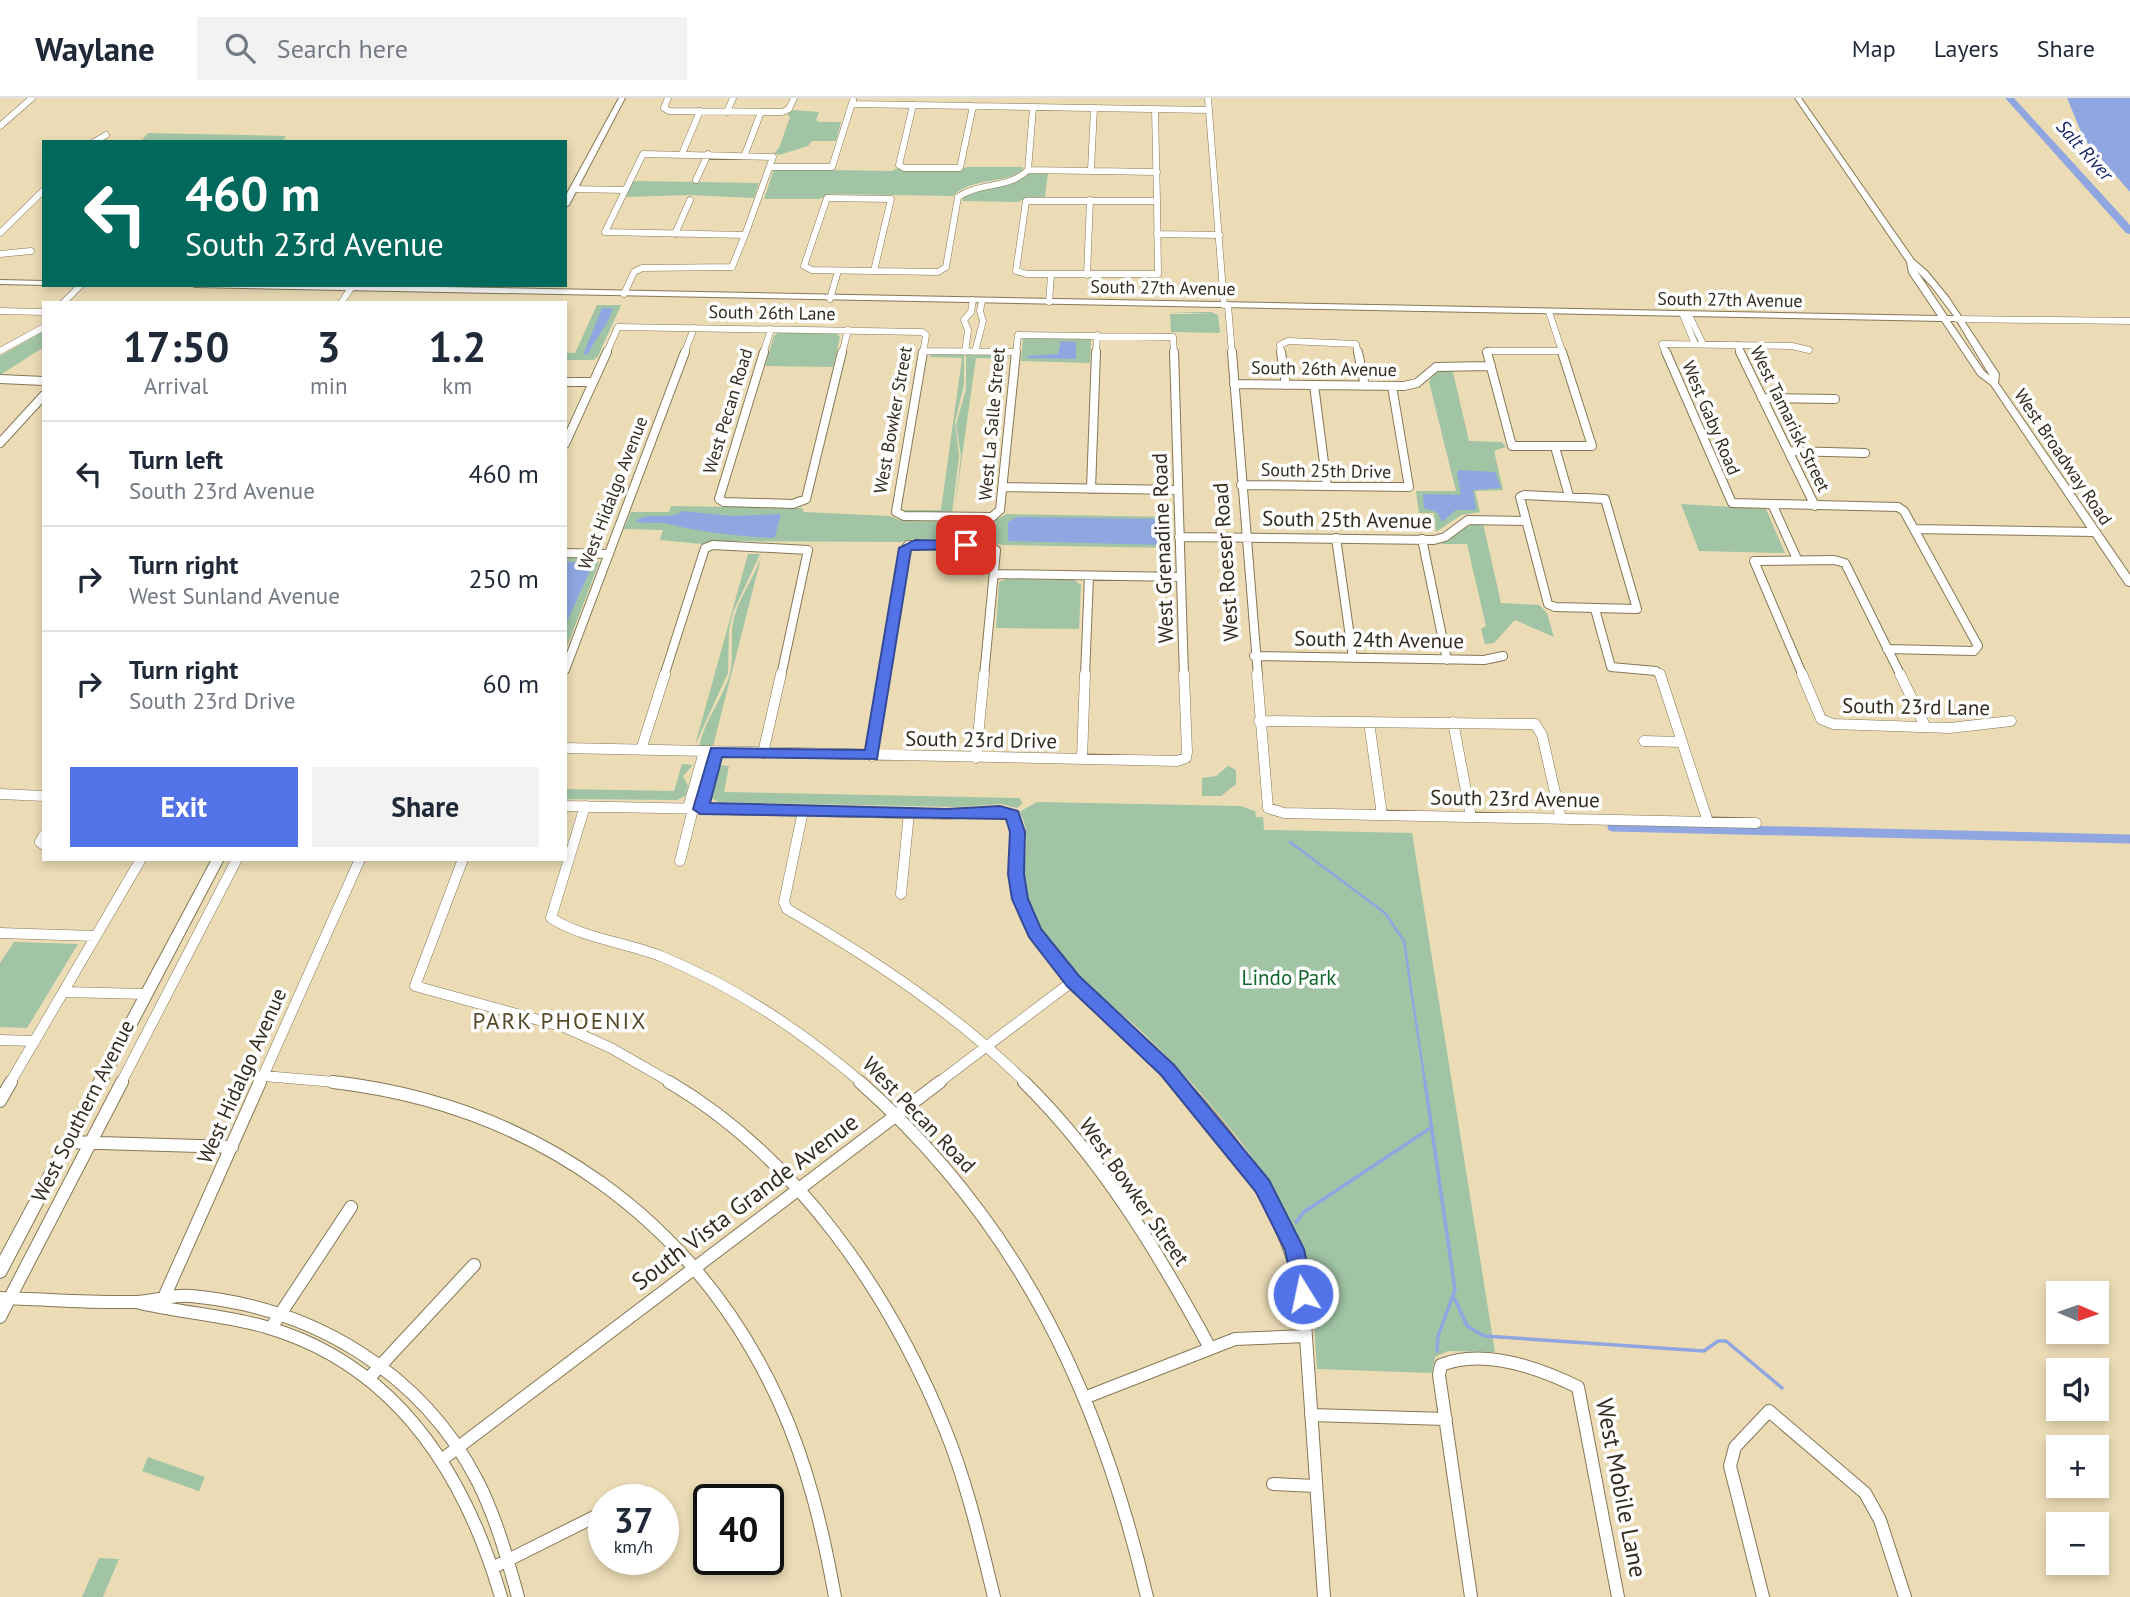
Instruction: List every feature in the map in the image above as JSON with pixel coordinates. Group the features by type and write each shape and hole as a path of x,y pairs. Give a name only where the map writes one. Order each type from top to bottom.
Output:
{"main road":[{"path":"567,201 622,98"},
{"name":"West Broadway Road","path":"1798,98 1910,262 1926,274 1995,374 1994,383"},
{"name":"West Broadway Road","path":"1910,262 1913,273 1981,373 1994,383 2130,583"},
{"path":"0,282 42,283"},
{"name":"South 27th Avenue","path":"299,287 520,289 624,295 1957,319"},
{"name":"West Southern Avenue","path":"0,1271 217,861"}],"street":[{"path":"0,126 32,98"},
{"path":"668,98 664,110 761,112 787,111 794,98"},
{"path":"727,111 733,98"},
{"path":"999,107 1000,98"},
{"path":"1126,98 1126,109"},
{"name":"West Roeser Road","path":"1208,98 1234,384 1265,802 1273,812"},
{"path":"770,167 832,167 853,101 913,105 1209,110"},
{"path":"913,105 899,165 902,167 960,168 973,106"},
{"path":"1028,170 1033,108"},
{"path":"1091,170 1094,108"},
{"path":"1155,109 1157,172 1157,201 1157,276 1019,274 1016,271 1026,201 1157,201"},
{"path":"682,154 701,111"},
{"path":"745,154 761,112"},
{"path":"97,140 106,135"},
{"path":"624,295 638,269 732,267 746,235 772,155 643,154 624,188 605,232 746,235"},
{"path":"696,180 708,154"},
{"path":"874,271 891,199 827,198 804,266 806,269 838,271 874,271 944,271 958,197 972,189 1016,179 1028,170 1157,172"},
{"path":"574,188 624,188"},
{"path":"0,233 42,192"},
{"path":"675,234 690,200"},
{"path":"1087,275 1090,200"},
{"path":"1157,234 1220,235"},
{"path":"0,254 30,251"},
{"path":"830,299 838,271"},
{"path":"1049,302 1051,275"},
{"path":"65,301 79,287"},
{"path":"342,301 351,288"},
{"name":"West La Salle Street","path":"965,352 968,330 964,320 977,301"},
{"name":"West La Salle Street","path":"975,352 983,321 977,301"},
{"path":"0,311 42,312"},
{"path":"1549,312 1562,351 1591,448 1512,446 1489,350 1562,351"},
{"path":"1686,315 1699,344 1793,346 1809,350"},
{"name":"South 27th Avenue","path":"1957,319 2130,321"},
{"path":"0,351 42,326"},
{"name":"South 26th Lane","path":"592,382 618,327 925,332"},
{"name":"West Hidalgo Avenue","path":"567,665 694,328"},
{"name":"West Pecan Road","path":"771,329 719,499 722,502 804,502 808,496 848,330"},
{"name":"West Bowker Street","path":"925,332 896,514 997,516"},
{"name":"West La Salle Street","path":"997,516 1003,487 1018,335 1097,335"},
{"path":"1091,489 1097,335"},
{"name":"West Grenadine Road","path":"1097,335 1173,337 1186,758"},
{"path":"1286,385 1282,342 1356,344 1364,386"},
{"name":"West Gaby Road","path":"1699,344 1662,344 1731,503 1773,506"},
{"name":"West Tamarisk Street","path":"1737,345 1815,506"},
{"path":"923,351 1016,352"},
{"name":"South 26th Avenue","path":"1234,384 1392,386 1418,383 1436,367 1491,366"},
{"path":"0,379 42,381"},
{"path":"567,382 592,382 569,428"},
{"path":"1314,385 1327,486"},
{"name":"South 25th Drive","path":"1241,485 1409,487 1392,386"},
{"path":"0,443 42,397"},
{"path":"1762,398 1835,399"},
{"path":"1555,447 1569,496"},
{"path":"1788,451 1865,453"},
{"path":"1003,487 1178,490"},
{"path":"1522,496 1569,496 1604,498 1637,609 1550,606 1526,521 1522,496"},
{"path":"1887,649 1974,651 1978,646 1904,511 1898,507 1773,506 1797,559 1843,561 1925,726"},
{"name":"South 25th Avenue","path":"1179,534 1422,540 1445,537 1468,520 1526,521"},
{"path":"1914,529 2095,532"},
{"path":"1336,538 1353,658"},
{"path":"1422,540 1447,660"},
{"path":"872,755 904,551 908,545 988,545 996,549 976,758"},
{"path":"641,750 699,564 708,546 808,550 763,753"},
{"path":"567,553 609,554"},
{"name":"South 23rd Lane","path":"1797,559 1757,558 1754,562 1821,719 1833,724 1925,726 1995,727 2011,722"},
{"path":"994,574 1181,577"},
{"path":"1082,759 1089,576"},
{"path":"1595,609 1613,668 1658,672 1708,822"},
{"name":"South 24th Avenue","path":"1254,656 1447,660 1484,660 1503,656"},
{"path":"1259,721 1535,724 1542,734 1561,819"},
{"path":"1368,722 1382,815"},
{"path":"1453,722 1471,817"},
{"path":"1644,741 1681,742"},
{"name":"South 23rd Drive","path":"567,748 976,758 1177,761 1186,758"},
{"path":"680,861 694,808 704,752"},
{"path":"694,808 716,752"},
{"path":"0,794 42,796"},
{"path":"567,806 909,813 1000,812 1009,813 1015,818 1016,874 1023,910 1048,953 1073,981 1168,1070 1262,1186 1279,1214 1297,1258 1306,1336 1324,1597"},
{"name":"West Pecan Road","path":"585,806 551,918 670,961 736,993 845,1067 897,1114 965,1189 994,1229 1046,1320 1083,1398 1138,1552 1147,1597"},
{"name":"West Bowker Street","path":"803,811 784,902 788,909 899,975 987,1045 1069,1129 1104,1175 1163,1264 1210,1348"},
{"name":"South 23rd Avenue","path":"1273,812 1756,823"},
{"path":"901,894 909,813"},
{"path":"0,1101 140,861"},
{"name":"West Southern Avenue","path":"0,1317 5,1298 90,1143 236,861"},
{"name":"West Hidalgo Avenue","path":"162,1303 359,861"},
{"path":"462,861 415,986 521,1013 611,1048 667,1080 731,1124 798,1188 831,1226 876,1288 922,1373 967,1490 994,1597"},
{"path":"184,923 204,923"},
{"path":"0,933 95,936"},
{"name":"South Vista Grande Avenue","path":"444,1458 1073,981"},
{"path":"63,992 146,994"},
{"path":"0,1040 35,1041"},
{"path":"264,1076 357,1084 458,1108 499,1124 586,1170 664,1235 693,1268 750,1346 793,1435 813,1495 835,1597"},
{"path":"67,1142 232,1147"},
{"path":"271,1328 351,1207"},
{"path":"369,1378 474,1265"},
{"path":"5,1298 162,1303 225,1300 280,1314 333,1335 381,1366 422,1400 459,1446 478,1479 510,1559 518,1597"},
{"path":"162,1303 271,1328 323,1349 369,1378 399,1403 444,1458 473,1510 494,1567 501,1597"},
{"path":"1083,1398 1210,1348 1250,1336 1306,1336"},
{"name":"West Mobile Lane","path":"1446,1419 1439,1375 1441,1365 1452,1360 1500,1360 1578,1387 1618,1597"},
{"path":"1763,1597 1730,1466 1735,1447 1769,1411 1865,1493 1880,1520 1905,1597"},
{"path":"1311,1415 1446,1419 1471,1597"},
{"path":"1273,1484 1315,1486"},
{"path":"494,1567 588,1520"}],"green space":[{"path":"794,110 819,112 816,120 819,122 841,122 836,141 812,141 808,146 779,155 774,153 779,148 790,117 787,114"},
{"path":"148,133 286,136 283,140 142,140"},
{"path":"967,167 1023,167 1022,171 1014,175 968,186 953,196 831,194 819,199 764,199 774,169 892,171 898,168 957,171"},
{"path":"1031,172 1048,172 1045,197 1028,197 1018,202 962,201 967,192 1023,178"},
{"path":"633,181 759,183 754,198 690,195 625,197"},
{"path":"597,305 621,305 598,357 593,359 596,360 567,360 567,353 575,353"},
{"path":"1170,312 1211,312 1218,315 1220,333 1171,332 1170,314 1213,314"},
{"path":"42,332 42,348 0,375 0,356"},
{"path":"779,332 836,333 840,337 833,367 765,366 774,336"},
{"path":"1085,337 1091,340 1090,363 1021,361 1023,338"},
{"path":"934,354 964,354 964,385 955,422 959,456 952,513 907,512 902,510 941,510 962,358 928,357"},
{"path":"966,354 1005,355 1010,359 976,358 954,513 961,456 956,425 966,389"},
{"path":"1452,368 1469,441 1502,442 1506,447 1494,451 1503,490 1475,491 1480,512 1461,515 1436,532 1434,513 1419,513 1416,491 1456,491 1429,382 1434,372"},
{"path":"1681,504 1766,509 1785,553 1699,551"},
{"path":"671,506 802,508 804,512 889,516 902,521 991,522 1007,514 1172,517 1173,548 1002,545 989,541 913,539 902,542 715,541 702,544 660,540 663,530 624,529 631,512 669,512"},
{"path":"1476,523 1483,523 1501,603 1539,605 1547,613 1554,637 1515,620 1494,643 1485,644 1481,629 1486,626 1467,544 1441,544"},
{"path":"748,554 760,554 733,612 729,629 728,673 695,745"},
{"path":"762,554 713,746 699,746 729,677 734,618"},
{"path":"567,557 594,558 599,563 567,647"},
{"path":"1006,579 1074,580 1081,585 1079,629 996,628 999,582"},
{"path":"682,764 693,765 683,776 688,786 685,796 677,800 567,799 567,789 674,791"},
{"path":"718,765 729,766 724,792 1020,798 1022,804 1017,808 1001,804 958,807 719,802 709,797"},
{"path":"1228,766 1236,770 1236,784 1221,796 1202,796 1202,778 1216,776"},
{"name":"Lindo Park","path":"1037,802 1241,806 1255,811 1256,817 1263,817 1264,830 1412,833 1495,1352 1448,1351 1435,1357 1432,1373 1317,1369 1309,1277 1290,1220 1274,1191 1255,1161 1210,1104 1141,1031 1066,964 1039,926 1030,906 1025,884 1026,837 1019,812"},
{"path":"14,942 78,944 27,1028 0,1027 0,963"},
{"path":"148,1457 205,1477 199,1491 142,1471"},
{"path":"99,1558 119,1559 103,1597 82,1597"}],"water":[{"path":"2067,98 2130,98 2130,192 2084,139"},
{"path":"602,308 613,308 588,354 583,355"},
{"path":"1061,341 1076,342 1076,359 1027,358 1058,354"},
{"path":"1459,470 1495,472 1501,488 1473,490 1476,510 1456,510 1442,522 1437,512 1424,508 1423,494 1461,495 1457,473"},
{"path":"682,511 732,516 781,514 775,537 771,538 636,521"},
{"path":"1017,517 1166,519 1167,527 1161,531 1161,538 1166,542 1164,545 1008,541 1008,522"},
{"path":"567,562 588,562 592,566 567,622"}],"waterway":[{"name":"Salt River","path":"2009,98 2130,231"},
{"path":"1612,827 2130,839"},
{"path":"1290,842 1385,913 1404,941 1425,1083"},
{"path":"1425,1082 1432,1127"},
{"path":"1296,1222 1304,1212 1432,1127"},
{"path":"1432,1127 1455,1290 1438,1336 1437,1351"},
{"path":"1455,1299 1467,1326 1484,1336 1704,1351 1718,1341 1726,1341 1782,1388"}],"district":[{"name":"PARK PHOENIX","path":"560,1021"}],"route":[{"path":"966,545 915,544 905,548 872,755 716,752 700,809 947,814 1000,812 1012,815 1017,832 1016,874 1020,899 1035,933 1048,953 1073,981 1168,1070 1230,1143 1262,1186 1279,1214 1294,1249 1303,1294"}]}
